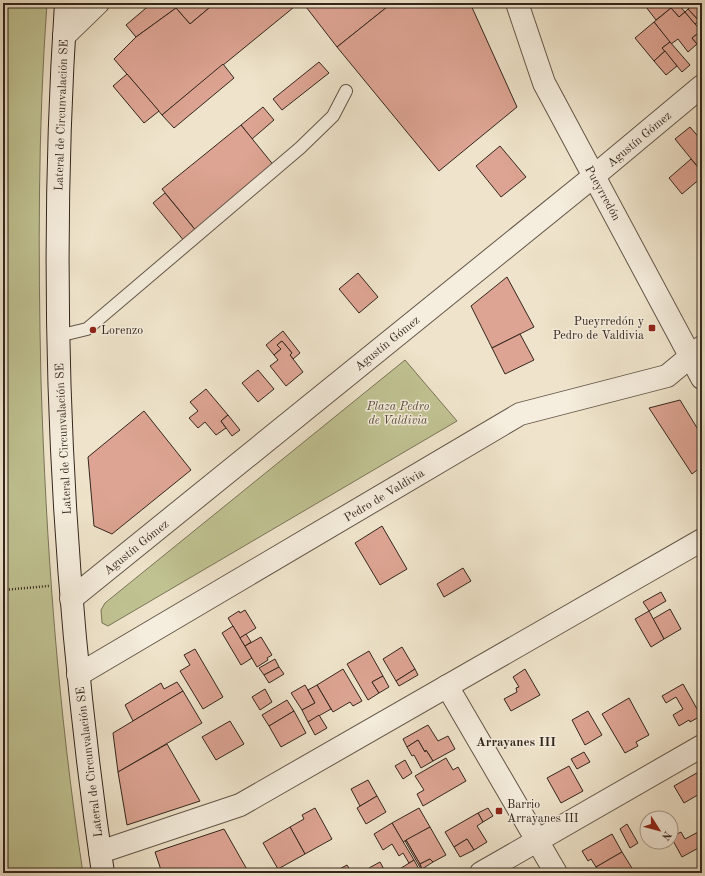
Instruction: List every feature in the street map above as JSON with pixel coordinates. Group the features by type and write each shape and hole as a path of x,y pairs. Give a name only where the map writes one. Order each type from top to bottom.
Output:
{"street":[{"name":"Lateral de Circunvalación SE","path":"66,3 58,192 58,336 62,437 78,675 87,762 101,862"},
{"path":"64,36 98,3"},
{"name":"Pueyrredón","path":"517,3 544,83 594,176 696,352 702,378"},
{"name":"Agustín Gómez","path":"72,599 594,176 702,86"},
{"name":"Pedro de Valdivia","path":"78,675 520,414 667,376 696,352"},
{"path":"101,862 240,805 702,540"},
{"path":"447,686 556,873"},
{"path":"481,873 702,746"}],"lane":[{"path":"58,336 87,329 300,148 333,116 346,90"}],"path":[{"path":"3,590 52,586"}],"green space":[{"path":"3,3 47,3 40,144 39,238 43,442 54,627 74,812 83,873 3,873"},
{"name":"Plaza Pedro de Valdivia","path":"405,360 457,421 108,626 102,623 101,610 105,603"}],"building":[{"path":"152,3 215,3 190,24 176,8 136,37 126,25"},
{"path":"215,3 299,3 162,115 114,59 136,37 176,8 190,24"},
{"path":"303,3 392,3 337,47"},
{"path":"392,3 470,3 517,107 439,171 337,47"},
{"path":"651,3 667,3 671,8 656,20 646,7"},
{"path":"677,3 685,12 679,17 671,8"},
{"path":"695,3 702,3 702,21 701,19 699,21 688,9"},
{"path":"671,8 679,17 685,12 701,31 692,38 697,44 688,52 678,39 671,44 654,22"},
{"path":"688,9 699,21 695,24 685,12"},
{"path":"654,22 670,42 662,48 665,51 654,61 635,38"},
{"path":"701,31 702,33 702,50 692,38"},
{"path":"670,42 690,65 682,72 662,48"},
{"path":"665,51 677,66 666,75 654,61"},
{"path":"319,62 329,73 282,110 273,99"},
{"path":"223,64 234,78 174,128 162,115"},
{"path":"127,74 159,111 144,123 113,86"},
{"path":"263,107 274,120 252,139 241,125"},
{"path":"241,125 275,167 197,232 162,189"},
{"path":"690,127 702,141 702,161 697,166 675,139"},
{"path":"500,146 526,177 501,197 476,166"},
{"path":"691,159 702,172 702,177 682,194 669,178"},
{"path":"165,193 197,232 185,242 153,203"},
{"path":"358,273 378,297 359,313 339,289"},
{"path":"507,277 534,327 492,348 471,306"},
{"path":"283,331 300,353 293,359 290,355 292,353 282,341 277,345 281,349 274,355 266,345"},
{"path":"520,334 534,360 505,374 492,348"},
{"path":"282,341 292,353 290,355 303,372 286,386 270,366 278,360 274,355 281,349 277,345"},
{"path":"258,370 274,389 258,402 242,383"},
{"path":"206,389 228,415 221,421 226,428 216,435 205,422 198,428 189,418 198,411 190,402"},
{"path":"680,400 702,436 702,466 692,474 649,408"},
{"path":"144,411 191,470 112,534 94,526 88,457"},
{"path":"228,415 240,430 232,436 221,421"},
{"path":"382,526 407,569 380,585 355,543"},
{"path":"463,568 471,581 444,597 437,584"},
{"path":"661,592 666,601 649,611 643,602"},
{"path":"670,609 681,629 664,639 653,619"},
{"path":"245,610 256,628 240,638 228,618 239,611 240,613"},
{"path":"649,611 664,639 651,647 635,619"},
{"path":"233,626 252,658 241,665 222,633"},
{"path":"246,634 251,642 245,646 240,638"},
{"path":"261,637 272,655 267,658 268,660 257,667 245,646"},
{"path":"402,647 415,669 396,681 383,659"},
{"path":"195,649 223,697 203,709 180,671 190,665 184,655"},
{"path":"369,651 383,676 372,682 379,693 368,700 347,664"},
{"path":"275,659 279,667 264,675 259,668"},
{"path":"279,667 284,674 269,683 264,675"},
{"path":"343,669 362,701 353,706 350,702 333,712 317,685"},
{"path":"415,669 418,675 399,686 396,681"},
{"path":"525,669 540,695 511,711 504,699 517,692 516,688 519,687 513,677"},
{"path":"383,676 389,687 379,693 372,682"},
{"path":"177,682 183,691 133,721 125,705 161,683 164,689"},
{"path":"683,684 701,716 690,722 689,720 679,726 673,715 683,709 676,697 666,703 662,696"},
{"path":"305,685 315,703 302,710 291,693"},
{"path":"317,685 331,709 308,722 302,710 315,703 308,690"},
{"path":"265,689 272,702 260,710 252,697"},
{"path":"183,691 202,723 118,772 113,733"},
{"path":"629,698 649,735 636,742 638,746 625,753 602,714"},
{"path":"287,700 294,711 269,726 262,715"},
{"path":"294,711 306,733 281,747 269,726"},
{"path":"588,711 602,735 585,745 572,720"},
{"path":"319,715 327,728 315,735 308,722"},
{"path":"230,721 244,744 216,760 202,737"},
{"path":"428,725 438,741 448,736 455,749 433,761 426,750 425,752 418,740 407,747 403,739"},
{"path":"418,740 425,752 426,750 433,761 421,768 414,755 412,756 407,747"},
{"path":"167,744 200,801 127,825 118,772"},
{"path":"584,752 590,762 577,769 571,759"},
{"path":"446,758 453,770 458,767 466,781 423,806 417,794 424,790 415,776"},
{"path":"405,760 412,773 403,779 395,766"},
{"path":"569,766 583,791 561,803 547,778"},
{"path":"702,770 702,794 701,793 684,803 674,786"},
{"path":"368,780 377,796 360,806 351,789"},
{"path":"377,796 386,812 366,824 357,808"},
{"path":"315,808 332,839 305,854 290,827 304,819 302,815"},
{"path":"419,808 430,827 403,842 392,823"},
{"path":"488,808 493,816 483,822 478,813"},
{"path":"478,813 483,822 477,826 487,842 474,850 467,839 454,847 445,832"},
{"path":"392,823 414,860 409,863 403,853 399,856 392,844 383,850 374,834"},
{"path":"627,824 638,843 630,848 620,829"},
{"path":"290,827 305,854 278,869 263,843"},
{"path":"430,827 446,855 433,862 430,859 420,864 406,840"},
{"path":"224,829 249,873 162,873 155,852"},
{"path":"700,831 702,834 702,846 682,857 678,850 679,833 681,832 685,839"},
{"path":"612,834 622,852 596,867 591,859 588,861 582,851"},
{"path":"467,839 474,850 460,857 454,847"},
{"path":"406,840 420,864 422,869 405,841"},
{"path":"622,852 635,873 599,873 596,867"},
{"path":"430,859 433,862 422,869 420,864"},
{"path":"414,860 421,873 400,873 398,870"},
{"path":"380,862 386,873 370,873 369,868"},
{"path":"347,865 352,873 332,873"}],"place":[{"name":"Pueyrredón y Pedro de Valdivia","path":"652,328"},
{"name":"Lorenzo","path":"93,330"},
{"name":"Barrio Arrayanes III","path":"499,811"}],"district":[{"name":"Arrayanes III","path":"516,741"}]}
